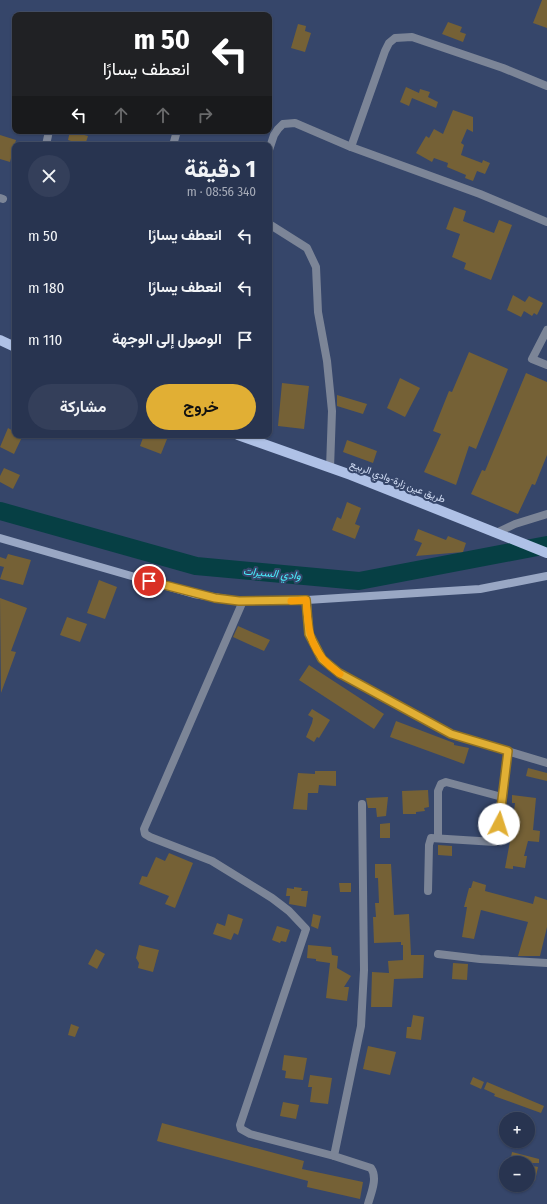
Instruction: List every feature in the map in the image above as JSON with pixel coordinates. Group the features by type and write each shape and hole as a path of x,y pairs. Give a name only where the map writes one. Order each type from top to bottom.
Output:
{"main road":[{"path":"0,340 12,346"},
{"name":"طريق عين زارة-وادي الربيع","path":"246,438 330,468 547,553"},
{"path":"0,538 194,594 243,601 306,600 480,589 547,576"}],"street":[{"path":"351,147 385,51 389,43 395,38 412,37 503,68 547,86"},
{"path":"272,143 278,129 282,124 295,124 351,147 480,194 547,222"},
{"path":"272,226 307,248 316,267 319,319 327,361 332,411 330,468"},
{"path":"547,330 532,359 547,365"},
{"path":"496,533 546,512"},
{"path":"306,600 309,634 322,659 339,673 451,734 547,763"},
{"path":"243,601 144,829 145,834 212,861 272,898 289,911 306,929 240,1125 241,1129 250,1134 334,1156 371,1168 375,1173 368,1204"},
{"path":"428,891 429,845 431,838 495,842 498,838 508,751"},
{"path":"438,838 438,791 441,784 446,782 502,797"},
{"path":"334,1156 361,1026 364,970 362,804"},
{"path":"438,954 480,960 547,963"}],"building":[{"path":"542,0 547,0 547,28 533,23"},
{"path":"448,22 462,27 460,32 466,34 463,42 442,34"},
{"path":"298,24 306,26 305,31 311,33 305,52 291,48"},
{"path":"406,87 419,93 420,89 430,92 428,97 438,102 436,108 412,98 409,106 400,102"},
{"path":"453,110 473,117 473,132 467,129 461,143 464,145 461,155 482,163 483,160 490,163 485,174 477,171 473,181 465,178 466,175 447,167 448,163 434,158 432,162 416,153 426,136 429,138 434,129 443,134"},
{"path":"69,134 81,134 88,136 86,142 71,142 68,140"},
{"path":"0,135 16,140 15,142 12,142 12,155 10,162 0,159"},
{"path":"454,207 466,211 463,221 494,233 499,220 512,225 491,280 464,269 466,263 452,257 460,234 446,229"},
{"path":"513,295 525,302 529,296 543,303 537,315 534,313 532,316 524,311 521,317 507,310"},
{"path":"469,352 508,369 476,449 469,446 456,485 424,472 441,434 433,431 449,391 452,392"},
{"path":"526,373 547,382 547,455 535,485 532,484 518,514 471,494 482,470 485,471"},
{"path":"400,378 420,388 405,417 387,408"},
{"path":"282,383 309,386 304,429 278,426"},
{"path":"337,395 367,404 363,414 337,406"},
{"path":"8,428 12,430 12,438 22,438 14,454 0,447"},
{"path":"143,438 167,439 161,454 140,446"},
{"path":"347,440 377,451 373,463 343,452"},
{"path":"4,468 20,475 13,489 0,482 0,476"},
{"path":"347,502 361,508 355,524 360,526 355,539 332,530 337,517 341,519"},
{"path":"418,529 446,540 448,536 466,543 463,552 416,556 422,543 414,540"},
{"path":"8,554 31,560 23,585 0,579 4,567 0,566 0,557 6,559"},
{"path":"99,580 117,587 105,619 87,613"},
{"path":"0,598 27,608 11,651 16,652 1,693"},
{"path":"67,617 87,624 80,642 60,635"},
{"path":"238,626 270,640 264,651 233,637"},
{"path":"309,665 384,714 374,729 299,680"},
{"path":"312,709 330,720 319,738 317,737 314,742 306,737 312,723 313,718 308,715"},
{"path":"396,721 454,743 454,745 469,748 464,764 390,737"},
{"path":"528,768 547,773 547,781 526,776"},
{"path":"315,771 336,771 336,786 319,785 318,793 308,793 307,810 293,809 298,773 315,774"},
{"path":"428,790 429,807 424,808 425,811 416,812 416,814 403,814 402,791"},
{"path":"512,795 536,798 533,830 540,831 539,842 528,841 524,856 527,856 525,868 513,866 513,869 505,868 511,836 507,835 508,826 512,826 515,803 512,803"},
{"path":"388,797 386,816 377,817 376,808 368,808 366,798"},
{"path":"390,823 390,838 380,838 380,824"},
{"path":"438,845 452,846 452,856 438,855"},
{"path":"169,853 193,863 175,908 165,904 169,896 139,884 142,876 147,877 156,857 165,861"},
{"path":"375,864 391,864 394,915 409,914 411,955 424,955 423,978 394,979 392,1007 371,1007 372,972 389,973 388,961 403,960 403,945 401,945 401,942 374,943 373,917 376,917 375,903 379,903 378,878 375,878"},
{"path":"473,881 486,885 485,891 533,904 535,896 547,900 547,927 540,956 518,956 528,922 481,910 474,939 462,937 467,907 464,907 469,888 471,888"},
{"path":"339,883 351,883 351,892 340,892"},
{"path":"294,887 302,888 301,891 308,891 306,907 289,904 290,896 286,896 287,888 294,889"},
{"path":"228,914 243,919 238,935 234,933 231,940 213,934 217,923 225,926"},
{"path":"313,914 321,916 318,929 311,926"},
{"path":"277,926 290,930 286,942 281,941 280,943 272,940"},
{"path":"139,945 159,950 153,972 138,968 139,963 136,958"},
{"path":"308,945 331,947 332,955 338,956 337,968 351,976 344,987 349,987 347,1001 326,998 330,963 307,958"},
{"path":"96,949 105,954 97,969 88,964"},
{"path":"453,963 468,964 467,980 452,979"},
{"path":"413,1015 424,1017 421,1040 406,1038 407,1027 411,1027"},
{"path":"71,1024 79,1027 75,1037 68,1035"},
{"path":"368,1046 396,1052 390,1075 363,1069"},
{"path":"284,1055 307,1058 303,1080 285,1078 286,1071 282,1070"},
{"path":"310,1075 332,1078 328,1104 310,1102 312,1087 308,1087"},
{"path":"473,1077 484,1082 481,1089 470,1084"},
{"path":"487,1082 544,1106 541,1113 494,1096 495,1094 484,1089"},
{"path":"283,1102 299,1105 296,1119 280,1116"},
{"path":"162,1123 304,1161 302,1169 363,1182 360,1199 307,1187 308,1181 157,1141"},
{"path":"512,1152 527,1156 511,1156"},
{"path":"535,1158 539,1159 539,1163 535,1163"},
{"path":"535,1166 538,1167 535,1181"}],"waterway":[{"name":"وادي السيرات","path":"0,511 196,566 359,581 547,545"}],"slow traffic":[{"path":"291,601 306,600 309,634 322,659 340,674"}],"route":[{"path":"149,581 194,594 239,601 306,600 309,634 322,659 339,673 451,734 508,751 499,824"}]}
